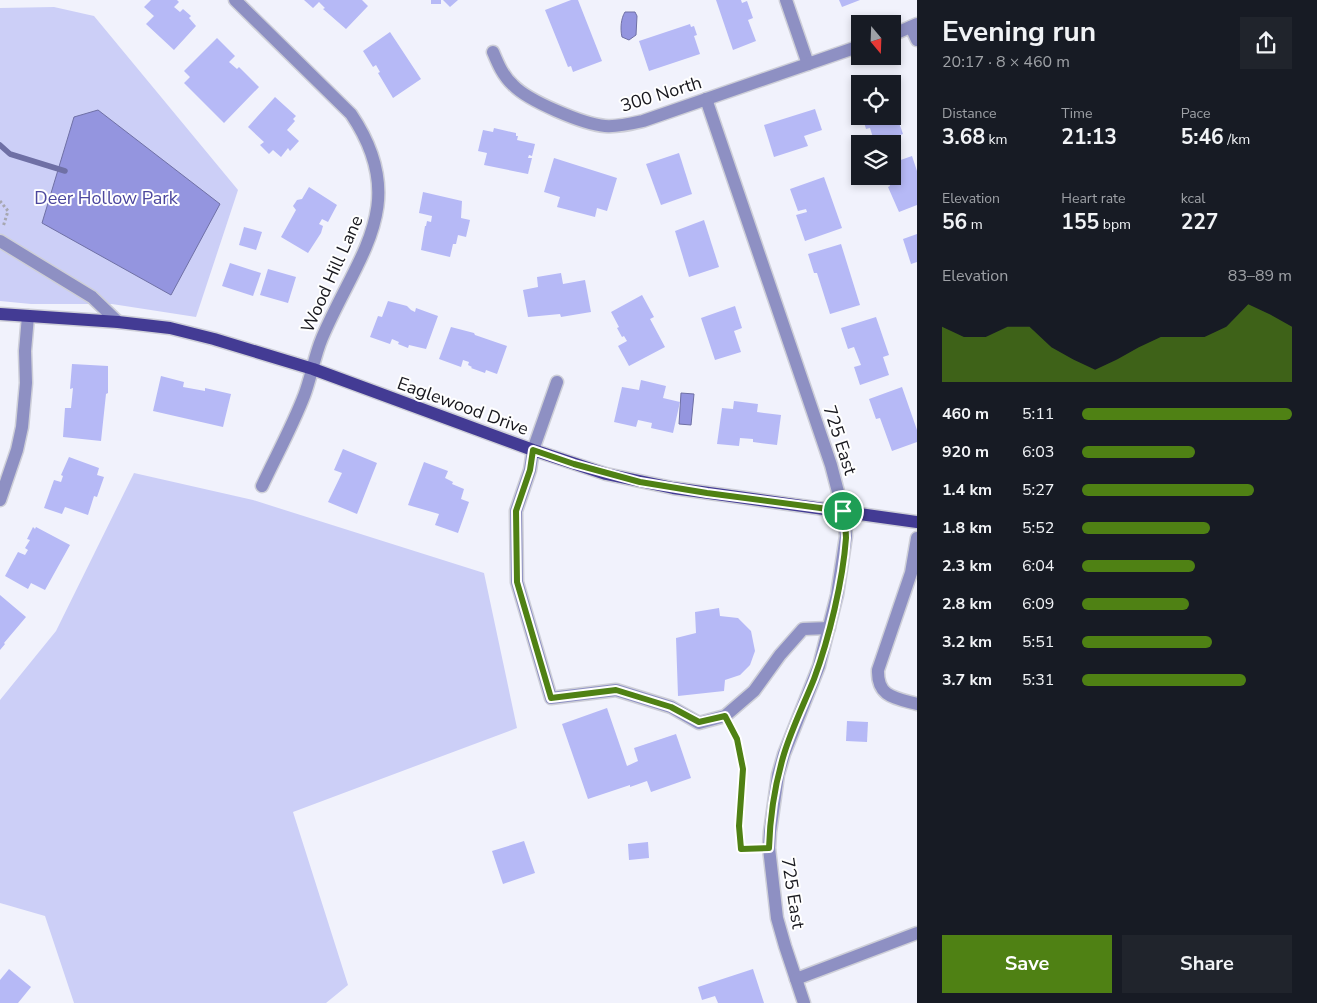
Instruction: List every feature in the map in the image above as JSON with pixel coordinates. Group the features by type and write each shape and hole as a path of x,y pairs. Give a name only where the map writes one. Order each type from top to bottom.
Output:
{"main road":[{"name":"Eaglewood Drive","path":"0,314 118,322 170,328 312,369 533,450 574,464 640,482 917,522"}],"street":[{"name":"Wood Hill Lane","path":"235,0 351,114 361,129 374,160 379,193 375,225 369,242 321,340 301,403 262,486"},
{"path":"786,0 808,64"},
{"path":"901,31 914,25 917,40"},
{"name":"300 North","path":"493,52 507,79 521,93 575,118 603,126 630,125 851,49"},
{"name":"725 East","path":"706,99 831,465 843,511 846,536 837,595 829,628 818,666 791,732 780,768 772,813 769,848 774,897 784,946 804,1003"},
{"path":"1,235 92,297 118,322"},
{"path":"0,500 17,450 22,427 26,382 25,351 28,316"},
{"path":"557,382 533,450 530,470 516,511 517,582 551,698 616,690 671,707 699,722 725,716 754,691 780,655 803,629 829,628"},
{"path":"917,538 911,573 878,670 881,688 887,694 894,698 917,704"},
{"path":"796,979 917,933"}],"path":[{"path":"0,201 8,211 1,235"},
{"path":"725,716 737,739 743,769 739,826 741,849 769,848"}],"green space":[{"name":"Deer Hollow Park","path":"54,7 94,16 238,190 196,317 112,304 31,304 0,301 0,8"},
{"path":"134,473 253,500 484,573 517,728 293,812 348,985 326,1003 74,1003 45,916 0,903 0,700 56,631"}],"water":[{"path":"625,12 635,12 637,16 636,35 629,40 622,37 621,34 622,20"},
{"path":"98,110 220,204 171,295 42,223 74,117"},
{"path":"681,393 694,394 691,425 679,424"}],"building":[{"path":"151,0 177,0 179,2 174,7 180,12 183,9 191,16 189,18 196,26 174,50 146,24 154,16 144,7"},
{"path":"304,0 362,0 368,6 346,29 323,9 325,8 319,2 313,8"},
{"path":"431,0 441,0 441,4 431,4"},
{"path":"443,0 458,0 450,7"},
{"path":"571,0 578,0 602,61 573,72 571,66 568,67 545,10"},
{"path":"716,0 741,0 742,3 747,1 753,18 748,20 756,41 733,50"},
{"path":"839,0 860,0 842,7"},
{"path":"690,24 691,27 694,26 697,35 694,36 700,54 649,71 639,41"},
{"path":"390,32 421,79 393,98 378,73 380,72 376,65 373,67 363,51"},
{"path":"217,38 235,56 229,62 237,69 239,67 259,87 224,123 184,83 190,77 184,71"},
{"path":"275,97 296,116 293,119 295,121 287,130 299,141 290,151 288,148 281,157 273,150 269,154 260,145 264,142 248,127"},
{"path":"815,109 822,130 804,136 808,146 774,157 764,125"},
{"path":"865,125 900,125 903,134 872,135 870,128 866,129"},
{"path":"494,128 516,133 516,136 518,136 517,140 535,144 532,156 529,155 528,158 532,158 528,174 484,165 487,153 478,151 483,130 493,132"},
{"path":"679,153 692,194 661,205 646,164"},
{"path":"912,156 917,171 917,205 899,212 888,187 890,185 901,185 901,160"},
{"path":"554,158 617,178 607,211 597,208 595,217 557,207 560,197 544,192"},
{"path":"824,177 842,228 805,241 796,215 807,212 806,209 798,211 790,189"},
{"path":"309,187 337,205 328,222 322,219 319,224 323,226 321,233 308,253 281,237 296,210 293,206 297,200 302,199"},
{"path":"423,192 462,201 461,218 470,220 466,237 458,235 456,244 453,244 450,257 421,250 425,226 427,221 431,222 432,216 419,213"},
{"path":"704,220 719,267 689,277 675,231"},
{"path":"244,227 262,232 256,250 239,245"},
{"path":"917,234 917,262 911,264 903,239"},
{"path":"841,244 860,305 830,314 817,273 814,273 808,254"},
{"path":"230,263 261,273 253,296 222,286"},
{"path":"268,269 296,277 288,303 260,295"},
{"path":"561,273 563,284 585,280 591,312 561,317 560,314 528,317 523,290 538,287 537,277"},
{"path":"642,295 654,317 650,319 665,347 629,366 618,346 627,341 624,336 622,337 617,328 619,327 611,312"},
{"path":"388,301 407,306 415,312 416,308 438,316 426,349 409,345 408,348 392,339 390,344 370,337 378,316 382,317"},
{"path":"735,306 742,328 734,331 741,352 715,360 701,318"},
{"path":"876,317 889,355 883,357 889,375 860,385 854,367 861,365 854,347 848,349 841,328"},
{"path":"451,327 474,333 507,346 497,374 486,370 485,373 471,368 468,365 469,362 463,360 461,367 439,359"},
{"path":"72,364 108,366 108,393 106,394 101,441 63,437 65,408 71,408 73,388 70,389"},
{"path":"161,376 184,382 183,387 205,391 205,388 231,394 223,427 153,411"},
{"path":"641,380 666,386 663,398 680,402 673,433 651,428 652,423 638,420 636,427 614,422 622,387 639,390"},
{"path":"902,387 917,430 917,442 892,451 880,418 876,419 869,399"},
{"path":"734,401 758,404 757,412 781,415 777,445 753,442 753,439 740,438 739,446 717,444 722,408 733,409"},
{"path":"343,449 377,463 357,514 328,502 342,473 334,470"},
{"path":"69,457 99,468 97,475 104,477 97,497 94,496 88,515 65,507 62,514 44,508 54,480 61,482 63,476 61,475"},
{"path":"424,462 448,471 445,478 453,482 452,484 464,489 461,499 469,502 458,533 435,525 439,514 408,505"},
{"path":"33,527 70,545 45,590 31,583 28,589 5,576 18,552 25,555 28,550 25,548 30,540 27,539"},
{"path":"0,595 26,617 0,650"},
{"path":"719,608 720,616 738,618 751,631 755,651 750,665 740,675 725,680 724,691 678,696 676,638 696,633 695,612"},
{"path":"607,708 627,766 638,761 634,748 676,734 691,778 651,792 647,781 588,799 562,724"},
{"path":"847,721 868,722 867,742 846,741"},
{"path":"524,841 535,873 503,884 492,851"},
{"path":"648,842 649,858 629,860 628,844"},
{"path":"9,969 31,987 18,1003 0,1003 0,980"},
{"path":"753,969 764,1003 718,1003 715,996 702,1000 698,987"}],"waterway":[{"path":"0,145 10,154 65,171"}],"route":[{"path":"533,450 606,474 640,482 843,511 846,536 837,595 824,649 791,732 778,775 769,848 741,849 739,826 743,769 737,739 725,716 699,722 671,707 616,690 551,698 517,582 516,511 530,470 533,450"}]}
